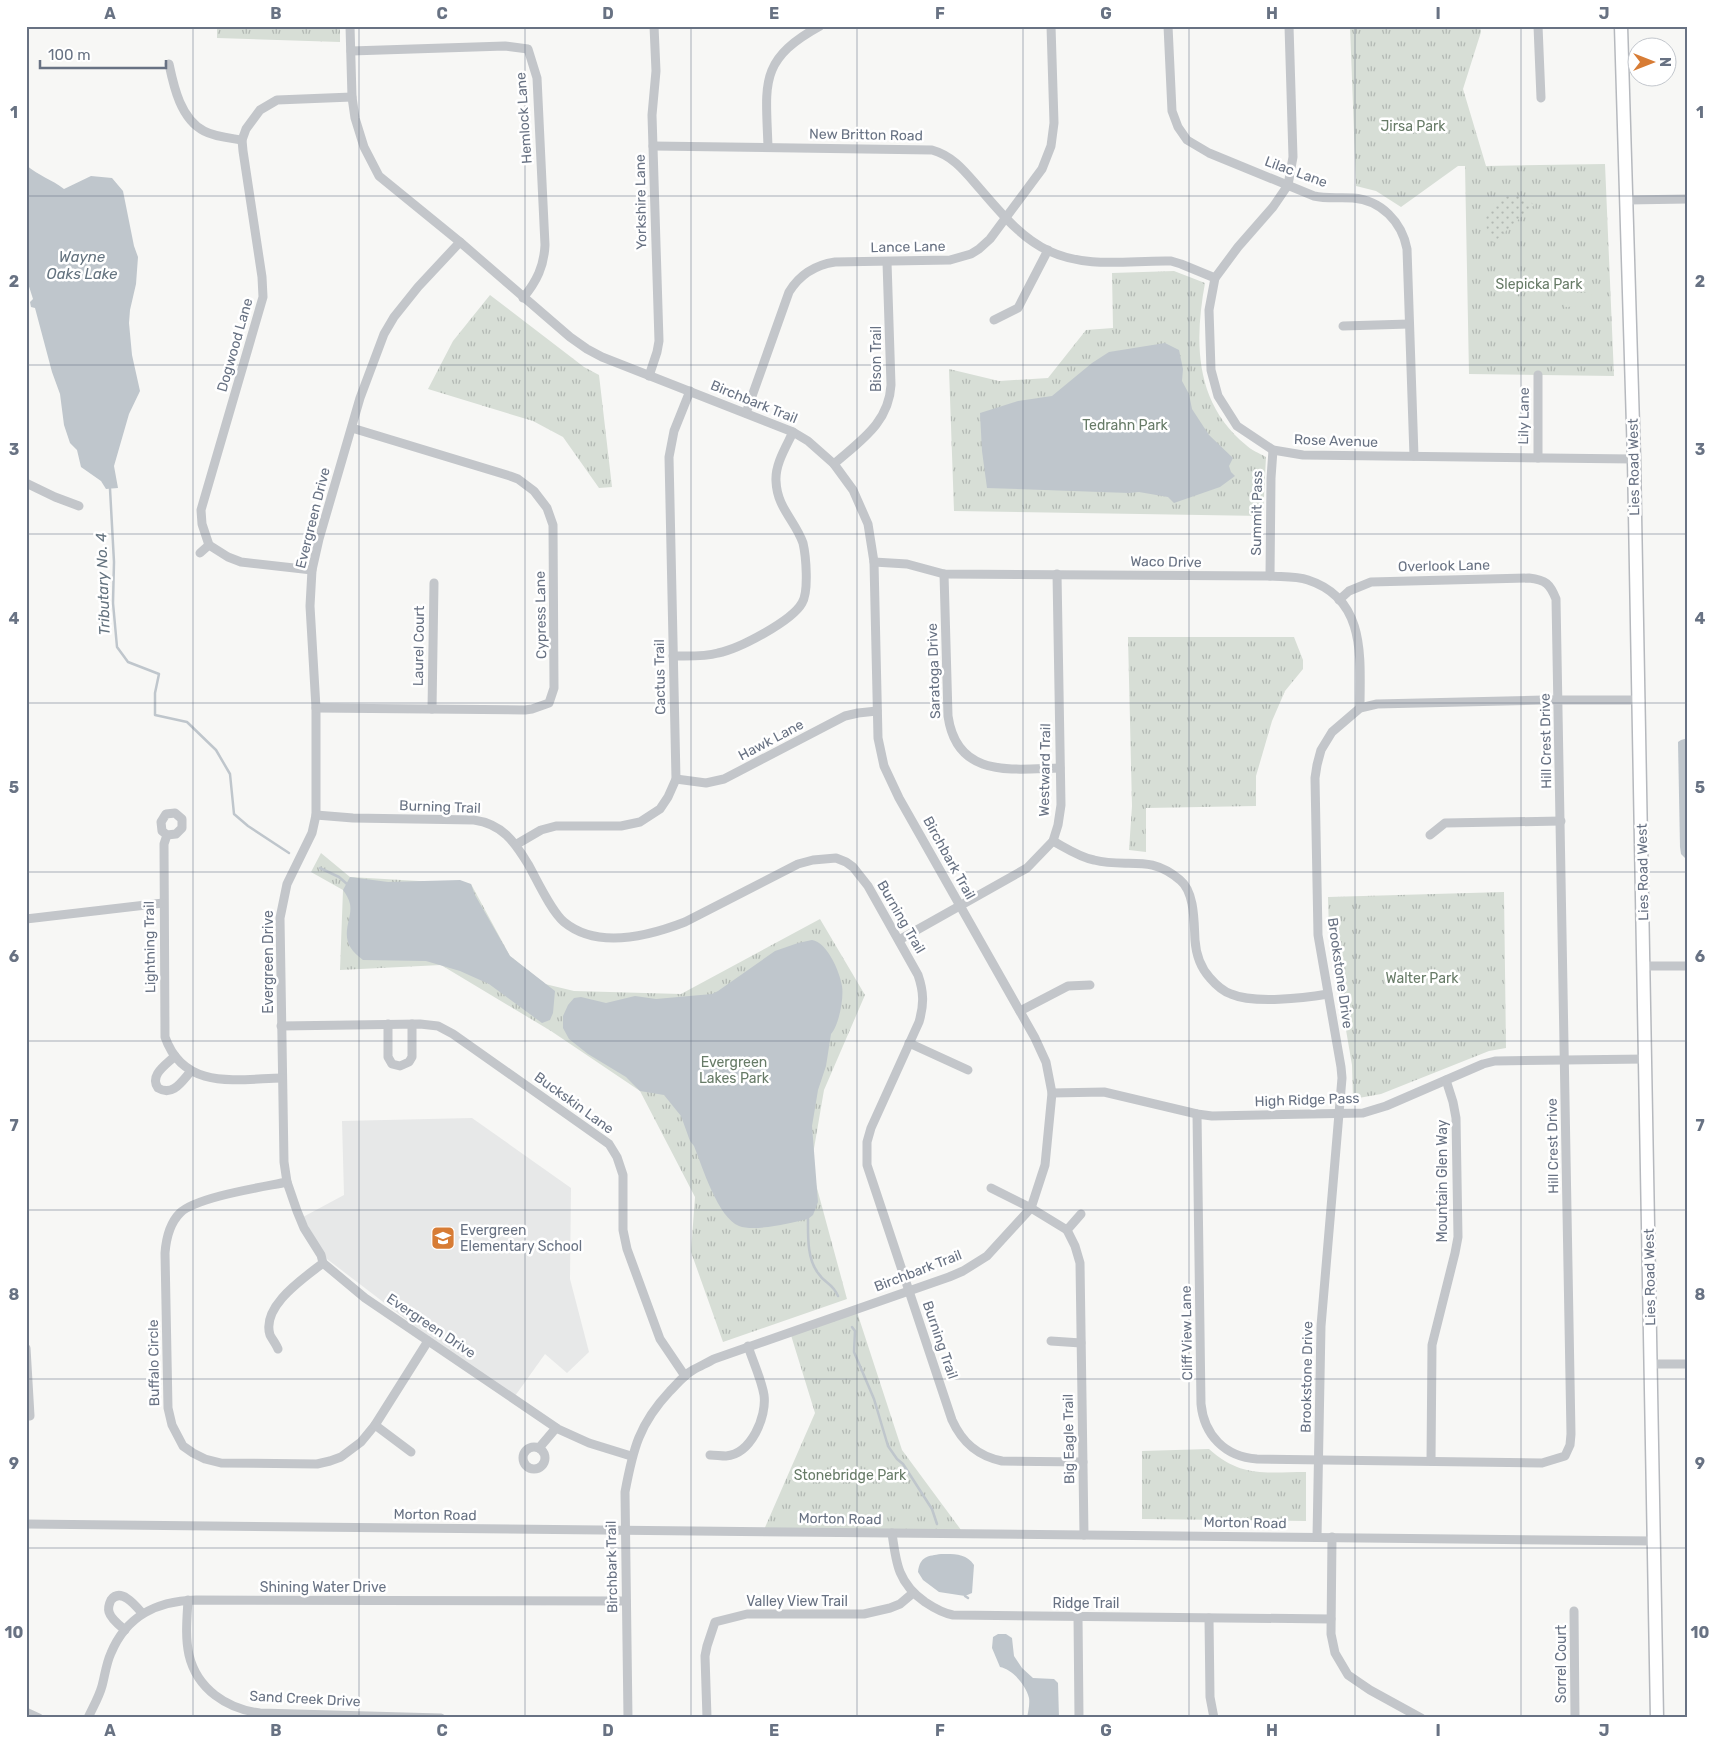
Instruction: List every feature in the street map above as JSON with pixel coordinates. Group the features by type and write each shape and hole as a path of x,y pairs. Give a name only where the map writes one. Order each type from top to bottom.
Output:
{"street":[{"name":"Birchbark Trail","path":"350,26 352,97 355,118 359,135 379,176 586,349 649,376 793,432 808,441 834,464 853,490 871,534 874,562 879,746 888,776 1020,1011 1046,1062 1052,1093 1047,1156 1031,1208 979,1262 949,1277 714,1359 685,1376 649,1416 640,1432 631,1456 625,1492 628,1718"},
{"name":"Yorkshire Lane","path":"649,376 659,341 652,116 656,72 654,26"},
{"path":"768,147 767,96 772,68 790,45 820,26"},
{"name":"Lance Lane","path":"746,413 789,292 798,279 808,271 828,263 941,261 966,257 979,250 990,239 1038,174 1051,146 1054,123 1051,26"},
{"name":"Lilac Lane","path":"1168,26 1172,111 1178,127 1187,140 1209,153 1323,198 1353,198 1367,201 1392,215 1403,236 1407,249 1414,456"},
{"name":"Rose Avenue","path":"1288,26 1293,157 1288,185 1270,211 1230,256 1215,278 1210,310 1211,370 1214,385 1224,408 1237,426 1254,440 1273,450 1303,455 1634,459"},
{"path":"1538,26 1541,98"},
{"name":"Lies Road West","path":"1621,26 1640,700 1657,1718"},
{"name":"Hemlock Lane","path":"351,51 505,46 528,49 536,78 545,245 540,274 523,298"},
{"path":"169,64 183,108 191,120 209,134 242,140 260,110 277,100 352,97"},
{"name":"Dogwood Lane","path":"209,545 201,518 204,498 263,297 262,277 242,140"},
{"name":"New Britton Road","path":"653,146 924,149 937,152 956,162 1005,218 1026,237 1048,250 1070,258 1092,262 1170,261 1215,278"},
{"path":"1627,200 1688,199"},
{"name":"Evergreen Drive","path":"460,242 418,287 394,317 384,334 360,398 319,539 312,570 310,606 316,708 316,815 312,833 287,884 281,907 279,926 284,1150 287,1182 296,1211 321,1255 323,1263 360,1294 556,1428 589,1444 631,1456"},
{"path":"994,320 1018,308 1048,250"},
{"name":"Bison Trail","path":"834,464 875,427 884,415 890,401 887,262"},
{"path":"1343,326 1409,324"},
{"name":"Lily Lane","path":"1538,376 1538,458"},
{"name":"Cactus Trail","path":"516,844 541,830 556,826 621,826 640,822 660,809 676,779 670,448 674,431 690,391"},
{"name":"Cypress Lane","path":"316,708 525,710 549,703 556,678 553,525 542,500 534,491 518,479 352,428"},
{"path":"673,656 710,655 728,651 777,626 797,610 803,602 806,588 803,545 799,534 779,499 776,479 779,461 793,432"},
{"name":"Summit Pass","path":"1270,576 1273,450"},
{"path":"26,483 79,506"},
{"path":"200,553 209,545 228,557 241,562 312,570"},
{"name":"Waco Drive","path":"874,562 907,564 944,574 1270,576 1308,580 1320,585 1339,600 1353,622 1358,639 1360,708"},
{"name":"Saratoga Drive","path":"944,574 948,716 951,732 955,740 968,757 988,766 1004,769 1060,768"},
{"name":"Westward Trail","path":"899,940 1027,868 1053,841 1060,814 1057,574"},
{"name":"Overlook Lane","path":"1339,600 1349,591 1364,584 1378,581 1529,578 1548,583 1552,588"},
{"name":"Laurel Court","path":"432,709 434,582"},
{"name":"Hill Crest Drive","path":"1318,1460 1549,1462 1565,1456 1570,1445 1572,1434 1559,700 1557,605 1552,588"},
{"name":"Brookstone Drive","path":"1317,1537 1320,1326 1339,1114 1341,1067 1318,928 1316,772 1321,750 1332,732 1360,708 1388,702 1640,700"},
{"name":"Hawk Lane","path":"676,779 706,783 724,779 845,716 877,711"},
{"name":"Burning Trail","path":"316,815 353,818 474,820 490,823 516,844 563,921 578,931 593,936 626,937 668,928 685,922 798,864 813,860 836,858 854,867 872,892 918,975 924,998 921,1016 871,1128 866,1153 870,1177 952,1420 965,1442 986,1456 1002,1461 1083,1462"},
{"path":"1430,835 1445,823 1561,821"},
{"name":"Lightning Trail","path":"167,836 164,844 163,903 165,1037 174,1056 192,1071 214,1079 282,1078"},
{"path":"1053,841 1093,860 1152,864 1164,869 1182,881 1194,909 1197,956 1201,966 1218,987 1226,992 1239,997 1254,999 1307,998 1328,994"},
{"path":"26,919 163,903"},
{"path":"1644,966 1688,966"},
{"path":"1020,1011 1068,986 1090,985"},
{"path":"388,1024 388,1057 392,1064 400,1066 409,1062 412,1057 412,1024"},
{"name":"Buckskin Lane","path":"281,1026 388,1024 438,1026 609,1144 617,1157 622,1175 623,1230 627,1249 660,1339 685,1376"},
{"path":"909,1044 968,1070"},
{"path":"174,1056 156,1074 155,1080 158,1088 166,1091 174,1090 192,1071"},
{"name":"High Ridge Pass","path":"1052,1093 1104,1092 1212,1116 1363,1113 1376,1110 1495,1061 1646,1059"},
{"name":"Mountain Glen Way","path":"1431,1461 1432,1345 1458,1237 1456,1118 1446,1080"},
{"name":"Cliff View Lane","path":"1197,1114 1202,1404 1205,1423 1218,1444 1243,1458 1256,1460 1318,1460"},
{"name":"Buffalo Circle","path":"287,1182 201,1201 179,1214 170,1230 165,1253 168,1408 172,1425 183,1446 199,1457 221,1463 317,1464 341,1457 361,1442 374,1425 428,1341"},
{"path":"991,1188 1031,1208 1067,1230 1081,1214"},
{"name":"Big Eagle Trail","path":"1067,1230 1075,1246 1080,1263 1084,1535"},
{"path":"278,1348 270,1335 270,1322 276,1307 287,1292 323,1263"},
{"path":"1050,1341 1081,1343"},
{"path":"710,1455 727,1456 739,1450 750,1442 762,1421 764,1396 748,1346"},
{"path":"26,1348 30,1416 26,1416"},
{"path":"1651,1364 1688,1364"},
{"path":"374,1425 411,1452"},
{"path":"539,1448 556,1428"},
{"name":"Morton Road","path":"26,1524 1654,1541"},
{"name":"Ridge Trail","path":"892,1533 898,1569 902,1579 913,1594 939,1612 953,1615 1332,1619"},
{"path":"1332,1537 1332,1634 1335,1653 1348,1675 1370,1690 1421,1718"},
{"name":"Valley View Trail","path":"707,1718 706,1656 707,1646 715,1622 747,1614 864,1614 900,1604 913,1594"},
{"path":"125,1630 109,1611 109,1603 113,1598 127,1597 142,1613"},
{"name":"Shining Water Drive","path":"88,1718 102,1686 111,1652 125,1630 142,1613 166,1603 188,1600 626,1601"},
{"name":"Sand Creek Drive","path":"188,1600 187,1641 194,1669 209,1691 230,1705 260,1713 441,1718"},
{"name":"Sorrel Court","path":"1574,1611 1575,1718"},
{"path":"1078,1616 1079,1718"},
{"path":"1209,1618 1210,1697 1214,1718"},
{"path":"26,1712 39,1718"}],"shaded area":[{"name":"Evergreen Elementary School","path":"472,1118 571,1188 570,1279 589,1352 567,1373 545,1354 515,1396 429,1337 327,1259 303,1217 344,1195 342,1121"}],"green space":[{"path":"217,26 340,26 340,42 217,38"},
{"name":"Slepicka Park","path":"1350,26 1480,26 1481,32 1463,89 1486,166 1605,164 1614,376 1469,374 1465,166 1458,166 1401,207 1376,191 1356,186"},
{"path":"1513,195 1523,196 1534,205 1493,243 1487,233 1486,218 1492,205 1501,198"},
{"name":"Tedrahn Park","path":"1174,271 1205,283 1200,328 1202,371 1208,391 1217,410 1229,428 1248,447 1266,457 1263,516 954,511 949,369 999,381 1048,378 1086,330 1113,328 1112,273"},
{"path":"1564,293 1591,293 1592,306 1564,307"},
{"path":"490,295 584,367 599,375 612,487 599,488 563,437 533,421 428,389 453,341"},
{"path":"1128,637 1294,637 1303,660 1303,669 1285,691 1272,721 1256,776 1256,806 1146,808 1146,852 1129,850 1132,806"},
{"name":"Evergreen Lakes Park","path":"321,853 350,877 471,884 510,956 545,984 574,991 681,994 820,919 865,995 824,1090 811,1166 847,1299 723,1342 691,1252 695,1197 640,1091 551,1031 441,965 340,970 343,890 311,872"},
{"name":"Walter Park","path":"1504,892 1506,1048 1489,1051 1381,1094 1353,1099 1352,1065 1329,931 1328,897"},
{"name":"Stonebridge Park","path":"856,1309 902,1450 964,1534 763,1532 815,1413 790,1332"},
{"path":"1209,1449 1232,1465 1243,1469 1266,1472 1306,1472 1306,1521 1142,1519 1142,1451"}],"water":[{"name":"Wayne Oaks Lake","path":"26,165 64,189 91,176 112,178 123,191 138,257 136,284 129,323 132,355 140,391 129,414 114,466 118,488 106,489 101,481 81,467 77,450 70,443 64,425 60,394 52,372 35,308 31,307 30,302 33,299 26,277"},
{"path":"1165,343 1179,350 1183,369 1182,381 1189,394 1192,409 1209,435 1233,458 1229,466 1235,476 1220,487 1174,503 1168,497 1139,492 987,488 982,451 980,413 1018,401 1052,396 1092,363 1109,352"},
{"path":"1688,738 1688,861 1681,854 1680,847 1678,742"},
{"path":"350,877 388,882 460,880 471,884 475,895 510,956 555,991 553,1013 550,1020 542,1023 489,984 460,971 426,961 363,960 350,947 347,938 350,906 343,890"},
{"path":"812,940 818,942 828,952 839,973 842,991 840,1011 831,1034 826,1066 818,1090 812,1126 818,1202 813,1215 808,1219 782,1225 746,1228 731,1221 724,1213 706,1178 681,1116 664,1095 640,1091 626,1077 588,1054 569,1039 563,1028 563,1016 574,998 581,997 606,1003 635,996 656,999 712,994 775,951"},
{"path":"955,1554 971,1561 974,1565 972,1593 965,1596 939,1592 923,1580 918,1572 923,1560 929,1556"},
{"path":"998,1634 1006,1634 1012,1638 1014,1656 1022,1668 1033,1678 1054,1679 1058,1683 1059,1718 1027,1718 1029,1700 1025,1688 1014,1674 1000,1667 992,1648 993,1637"}],"waterway":[{"name":"Tributary No. 4","path":"110,489 114,562 113,603 117,647 128,662 159,674 155,693 155,715 187,722 216,750 230,774 234,814 248,826 289,853"},
{"name":"Tributary No. 4","path":"320,868 339,877 347,884"},
{"path":"808,1219 809,1247 814,1267 838,1296"},
{"path":"852,1327 855,1331 854,1352 874,1399 888,1446 903,1464 932,1509 937,1524"}],"place":[{"name":"Evergreen Elementary School","path":"443,1238"}],"park label":[{"name":"Jirsa Park","path":"1413,126"}]}
